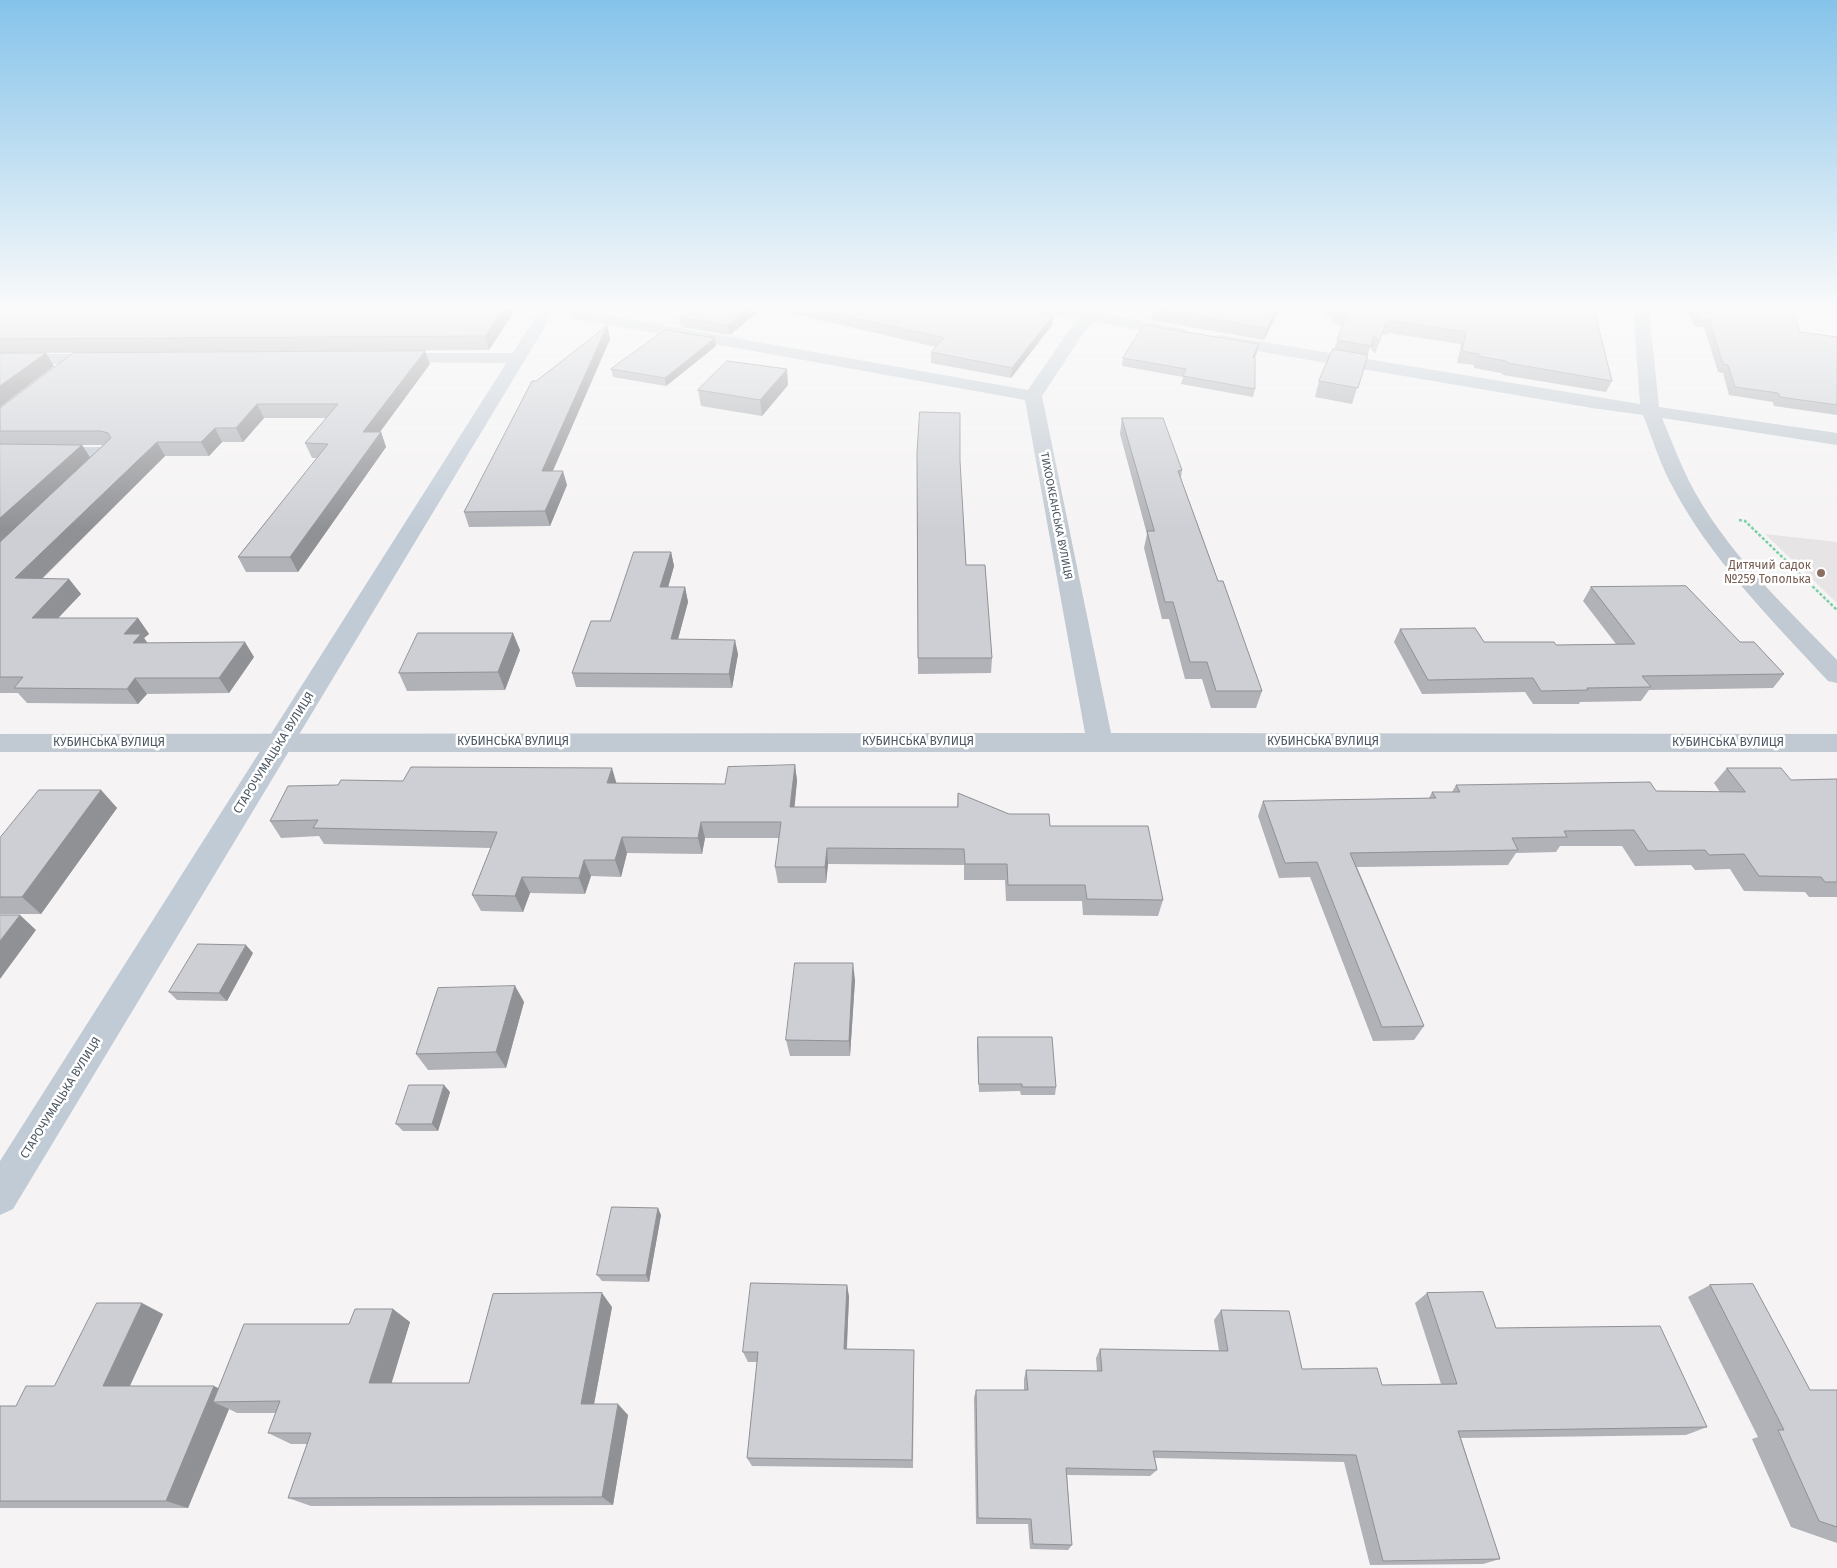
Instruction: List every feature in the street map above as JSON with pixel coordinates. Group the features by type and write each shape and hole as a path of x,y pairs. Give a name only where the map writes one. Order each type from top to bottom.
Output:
{"street":[{"name":"СТАРОЧУМАЦЬКА ВУЛИЦЯ","path":"0,1196 503,383"},
{"path":"963,383 1033,396 1042,383"},
{"path":"1477,383 1837,439"},
{"path":"1648,383 1650,411 1680,482 1700,515 1739,570 1837,675"},
{"name":"ТИХООКЕАНСЬКА ВУЛИЦЯ","path":"1033,396 1100,742"},
{"name":"КУБИНСЬКА ВУЛИЦЯ","path":"0,743 1837,743"}],"lane":[{"path":"0,452 110,452 90,471"}],"path":[{"path":"1700,515 1746,521 1837,610"}],"shaded area":[{"name":"Дитячий садок №259 Тополька","path":"1765,534 1837,542 1837,603"}],"building":[{"path":"33,383 400,383 363,432 381,432 290,557 238,557 328,444 305,443 338,404 257,404 236,428 215,428 201,442 157,442 15,578 69,579 32,618 138,618 124,634 141,634 133,643 245,642 219,678 135,678 127,689 14,688 23,677 0,677 0,542 111,438 108,433 101,431 0,431 0,408"},
{"path":"531,383 581,383 542,471 563,471 545,511 464,512"},
{"path":"705,383 775,383 760,400 698,390"},
{"path":"1223,383 1255,383 1255,389"},
{"path":"1331,383 1359,383 1358,388"},
{"path":"1734,383 1837,383 1837,405 1780,397 1778,393 1735,387"},
{"path":"920,412 960,413 960,461 966,565 985,565 992,658 918,658 917,453"},
{"path":"1122,418 1163,418 1182,470 1178,471 1218,581 1223,581 1262,691 1216,691 1207,662 1190,662 1173,602 1165,602 1147,531 1154,531"},
{"path":"0,444 82,445 0,518"},
{"path":"634,552 671,552 660,587 685,587 671,639 735,640 729,674 572,673 591,621 610,621"},
{"path":"1686,586 1740,642 1754,642 1784,674 1642,676 1651,687 1541,691 1533,678 1428,680 1400,629 1475,628 1484,642 1554,642 1556,645 1635,644 1591,587"},
{"path":"418,633 513,633 498,672 399,673"},
{"path":"795,765 790,807 958,807 958,793 1009,814 1049,814 1050,826 1148,826 1163,900 1087,899 1085,885 1008,885 1007,864 965,864 964,849 827,848 825,867 775,867 781,822 701,822 698,838 622,837 615,860 584,860 579,878 522,877 515,896 472,895 497,832 313,828 318,820 270,821 288,786 338,785 341,780 403,781 411,767 612,768 607,783 725,784 728,767"},
{"path":"1727,768 1781,768 1791,780 1837,779 1837,882 1825,882 1821,877 1759,876 1744,854 1709,855 1705,850 1648,851 1634,830 1564,831 1567,837 1512,838 1518,850 1350,853 1424,1026 1382,1027 1317,862 1285,863 1263,801 1436,798 1432,792 1460,792 1456,785 1650,782 1656,791 1745,792"},
{"path":"39,790 101,790 22,897 0,897 0,838"},
{"path":"0,915 20,915 0,941"},
{"path":"198,944 246,945 219,993 169,992"},
{"path":"795,963 853,963 849,1041 786,1040"},
{"path":"515,986 496,1052 416,1054 438,988"},
{"path":"978,1037 1052,1037 1056,1087 1022,1087 1022,1084 979,1084"},
{"path":"409,1085 444,1085 432,1124 396,1124"},
{"path":"612,1207 658,1208 646,1275 597,1275"},
{"path":"751,1283 847,1285 844,1349 914,1350 912,1460 747,1458 758,1352 743,1352"},
{"path":"1753,1284 1810,1390 1837,1390 1837,1527 1819,1521 1778,1430 1784,1430 1710,1285"},
{"path":"1483,1292 1496,1328 1660,1326 1707,1427 1458,1431 1500,1559 1383,1561 1356,1455 1153,1451 1157,1470 1066,1468 1072,1545 1033,1544 1031,1519 978,1518 976,1390 1028,1390 1026,1370 1102,1371 1100,1349 1228,1351 1221,1310 1289,1311 1302,1369 1377,1368 1382,1385 1457,1384 1427,1293"},
{"path":"602,1293 581,1404 618,1404 602,1497 288,1498 311,1433 268,1433 280,1401 213,1402 244,1324 349,1324 355,1309 393,1309 369,1383 469,1383 493,1294"},
{"path":"97,1303 142,1303 103,1386 214,1386 166,1501 0,1501 0,1406 16,1406 26,1386 54,1386"}],"place":[{"name":"Дитячий садок №259 Тополька","path":"1821,573"}]}
